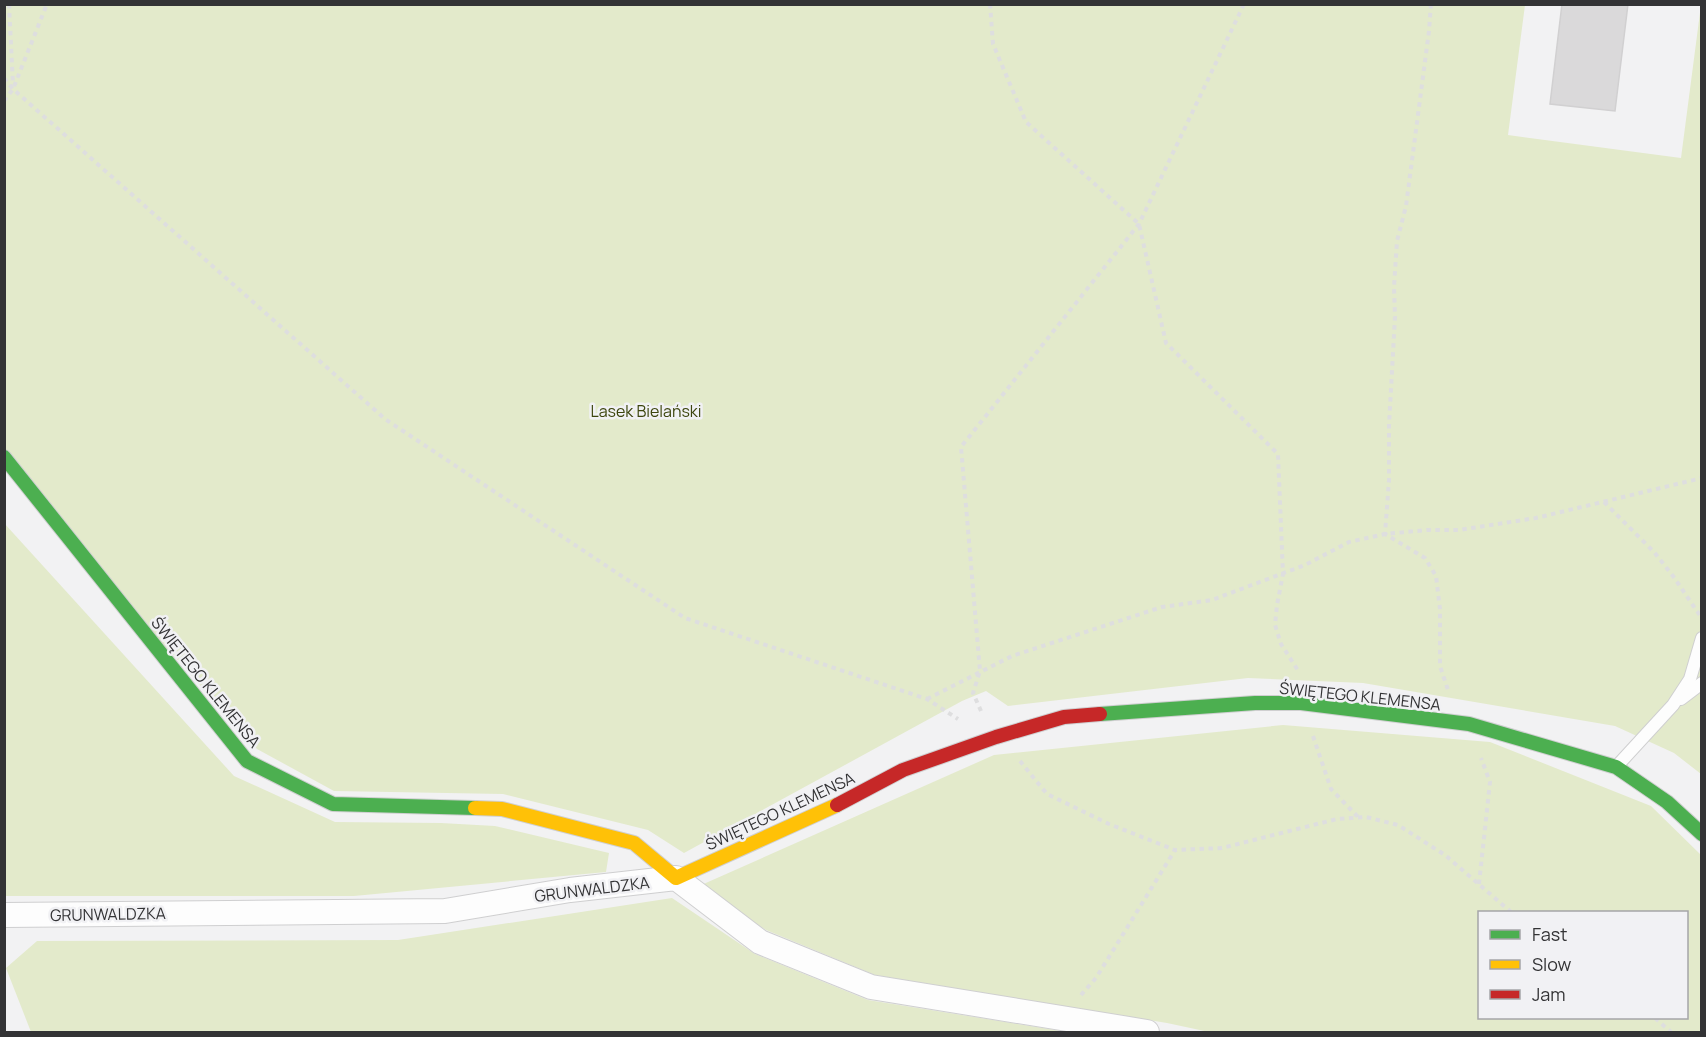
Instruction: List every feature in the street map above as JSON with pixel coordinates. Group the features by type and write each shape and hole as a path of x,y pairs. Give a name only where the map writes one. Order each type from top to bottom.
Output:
{"street":[{"name":"ŚWIĘTEGO KLEMENSA","path":"4,457 247,761 333,804 502,809 634,843 676,878 834,806 903,770 996,737 1064,717 1254,703 1301,703 1468,724 1616,767 1667,802 1701,834"},
{"name":"GRUNWALDZKA","path":"4,915 445,911 570,890 676,878"},
{"path":"676,878 760,942 871,987 1147,1032"}],"lane":[{"path":"1616,767 1672,705 1690,679 1701,638"},
{"path":"1672,705 1701,683"}],"path":[{"path":"9,4 13,89"},
{"path":"4,101 13,89 47,4"},
{"path":"990,4 993,44 1026,122 1139,224 1167,343 1278,454 1283,574"},
{"path":"1244,4 1139,224 962,447 980,671 973,693 979,709 996,737 1008,745 1047,794 1109,824 1174,850 1222,848 1337,819 1366,817 1398,825 1445,855 1510,911"},
{"path":"1385,534 1389,480 1396,242 1406,206 1431,4"},
{"path":"4,78 13,89 385,419 685,618 927,699 1012,656 1162,607 1212,600 1305,566 1349,542 1385,534 1459,530 1536,518 1701,478"},
{"path":"1604,502 1654,552 1701,618"},
{"path":"1385,534 1425,558 1436,576 1440,609 1440,666 1451,699 1468,724 1490,782 1479,885"},
{"path":"1061,1018 1096,978 1174,850"},
{"path":"1657,1019 1671,1032"}],"green space":[{"name":"Lasek Bielański","path":"4,5 1525,5 1508,135 1681,158 1701,5 1701,774 1674,753 1615,726 1363,683 1248,678 1008,706 986,691 962,701 684,853 648,830 503,794 334,791 257,749 5,466"},
{"path":"4,523 234,776 335,822 495,826 609,853 606,872 354,896 5,896"},
{"path":"1283,725 1490,742 1651,806 1701,855 1701,1032 1209,1032 1167,1023 875,975 766,930 699,886 994,755"},
{"path":"672,898 755,954 868,1000 1068,1032 31,1032 6,968 37,941 398,940"}],"building":[{"path":"1562,4 1628,4 1615,111 1550,104"}],"traffic: fast":[{"path":"4,457 247,761 333,804 475,808"},
{"path":"1100,714 1255,703 1301,703 1469,724 1616,767 1667,802 1702,834"}],"traffic: slow":[{"path":"475,808 502,809 634,843 676,878 837,805"}],"traffic: jam":[{"path":"837,805 903,770 996,737 1064,717 1100,714"}]}
